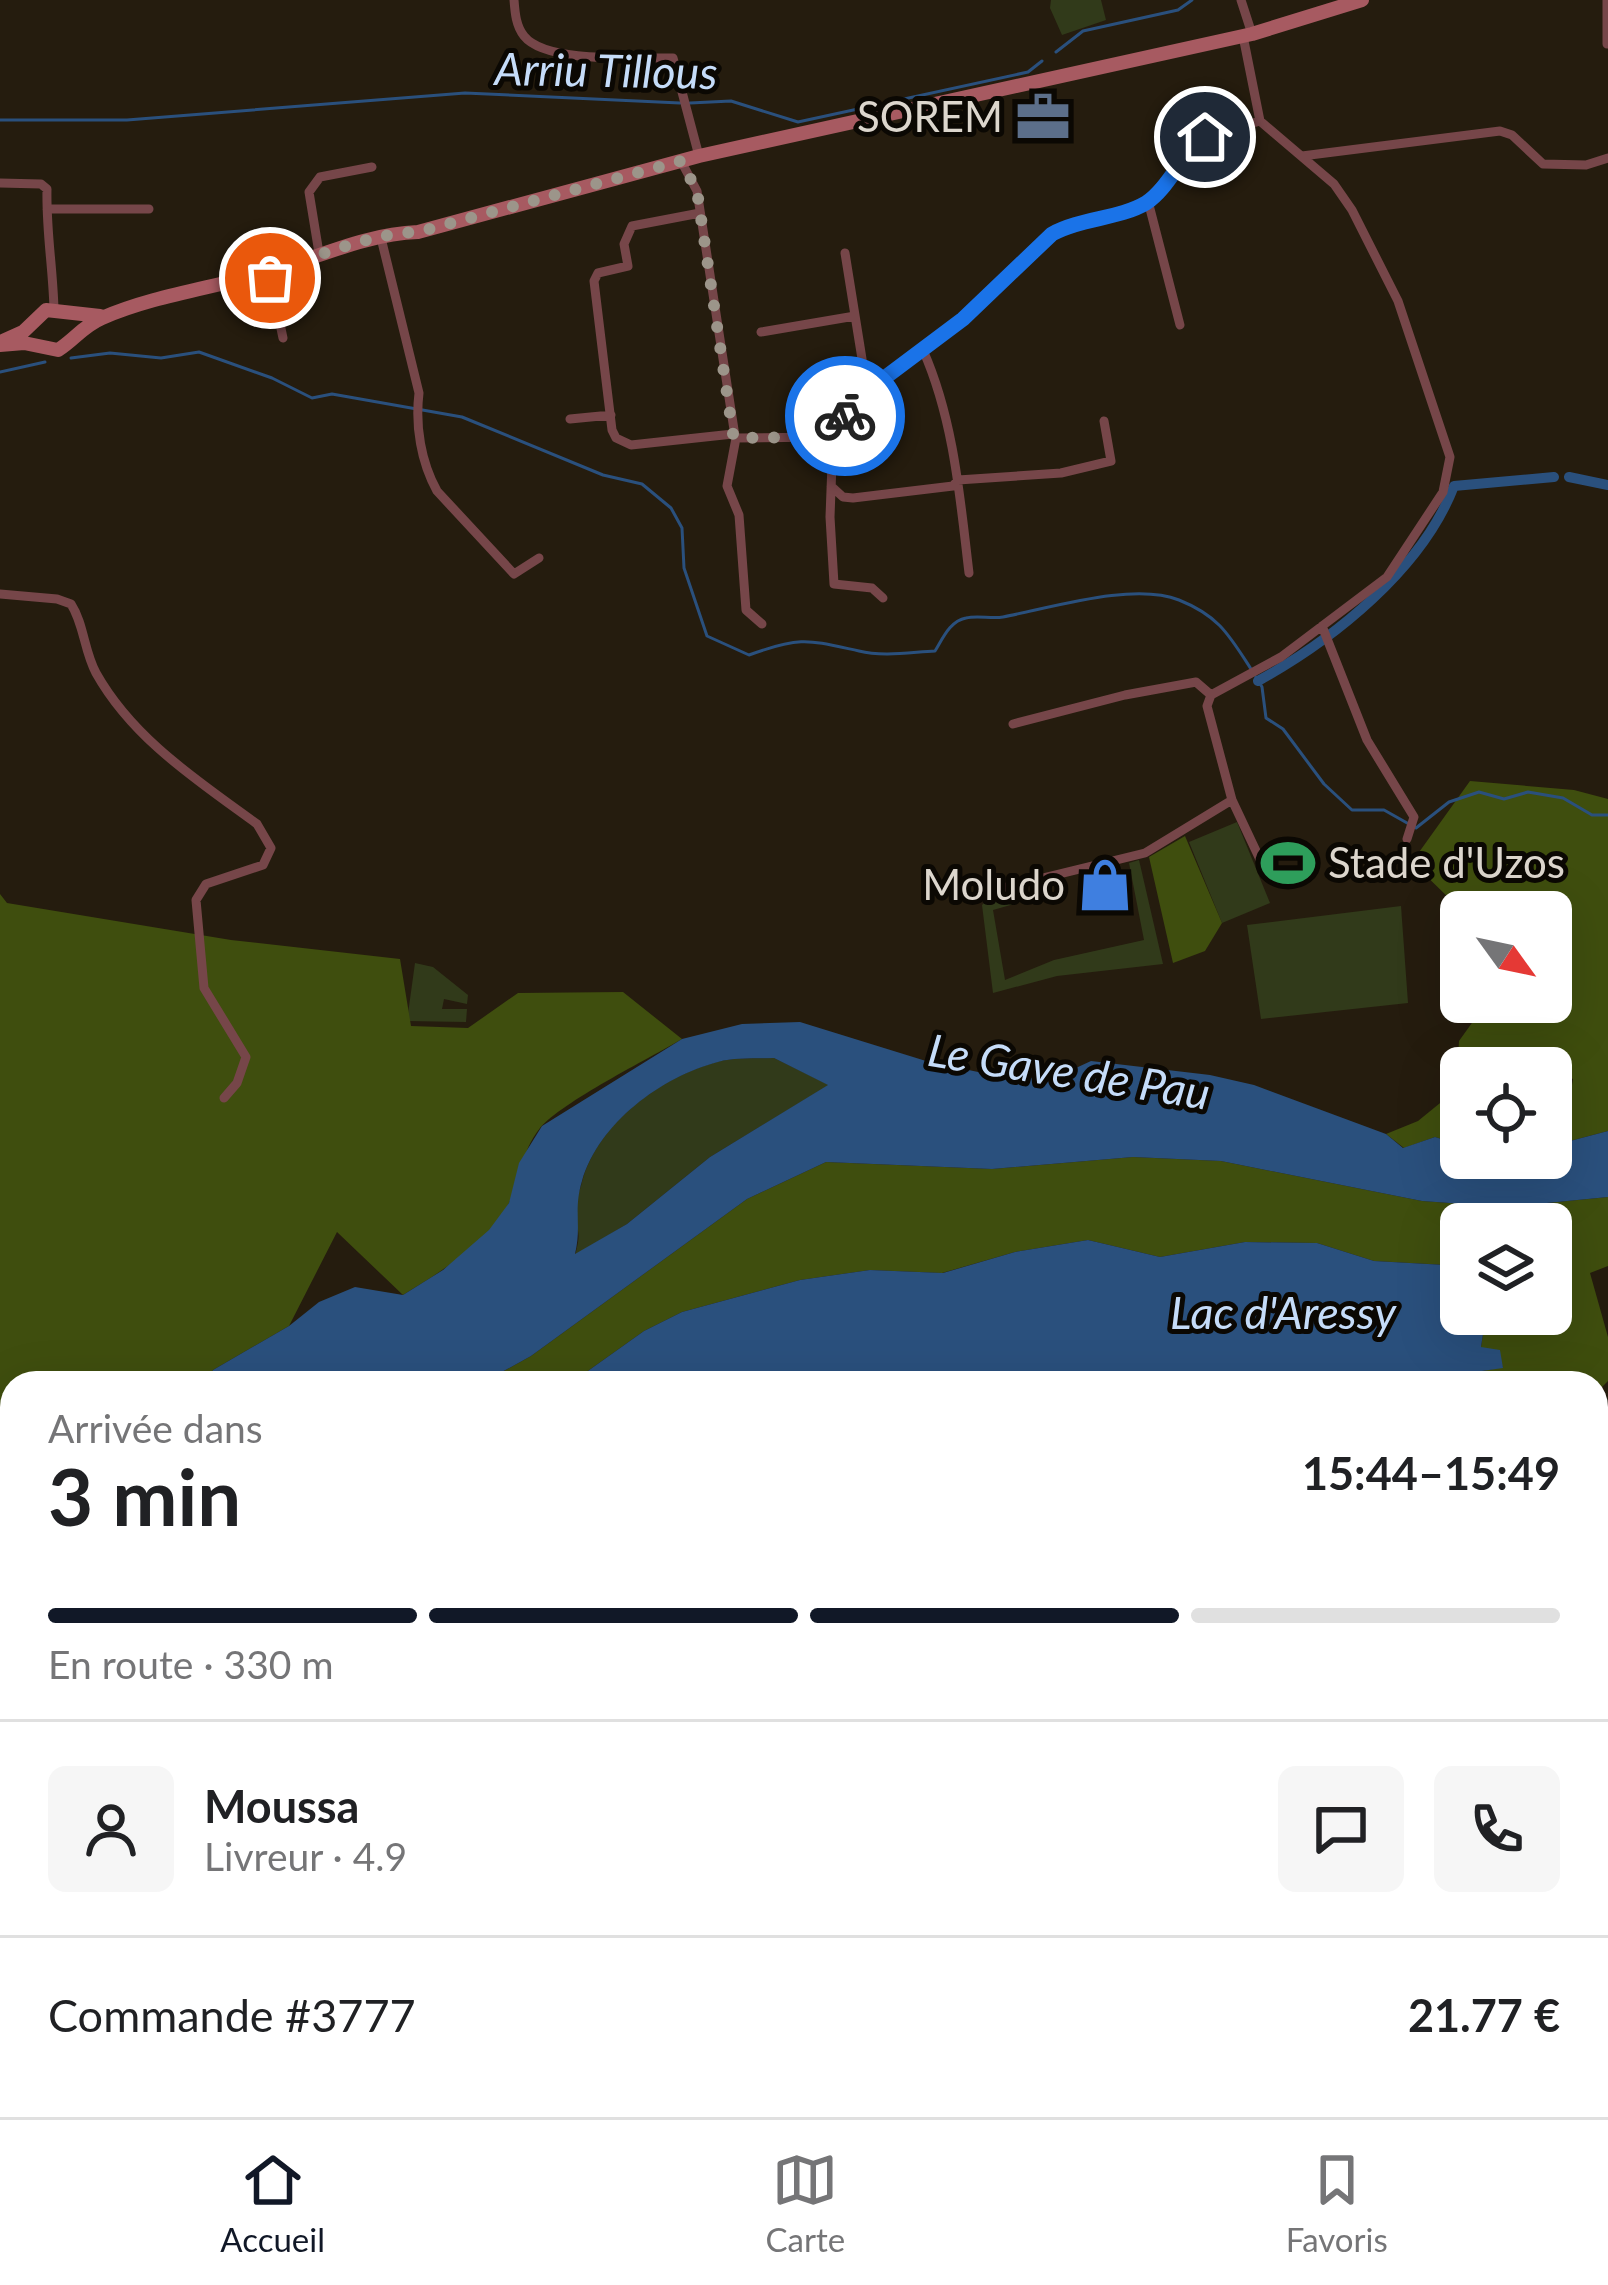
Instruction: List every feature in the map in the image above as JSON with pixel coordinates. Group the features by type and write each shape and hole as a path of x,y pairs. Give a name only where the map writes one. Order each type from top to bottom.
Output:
{"main road":[{"path":"0,344 58,350 72,334 106,316 319,254 699,156 1247,35 1362,0"},
{"path":"60,312 72,334"},
{"path":"0,344 32,325 40,313 106,316"},
{"path":"32,325 37,345"}],"street":[{"path":"514,0 517,24 536,47 550,53 673,58 699,156"},
{"path":"1241,0 1260,121 1334,184 1352,210 1398,301 1450,457 1443,492 1387,577 1324,632 1211,695 1207,706 1232,800 1264,870 1272,871"},
{"path":"1606,0 1607,44"},
{"path":"883,598 872,589 834,584 832,437 852,405 963,319 1052,234 1067,225 1148,201 1205,137 1260,121"},
{"path":"1302,156 1500,131 1512,135 1543,164 1586,165 1608,158"},
{"path":"681,161 697,191 735,436 727,486 740,515 746,610 762,624"},
{"path":"319,254 309,191 313,182 372,167"},
{"path":"0,183 41,184 47,190 60,312"},
{"path":"1148,201 1180,325"},
{"path":"46,209 149,209"},
{"path":"700,213 632,226 624,244 628,266 598,273 594,281 616,438 631,445 735,436 832,437"},
{"path":"380,238 419,393 417,408 429,476 437,491 514,574 539,558"},
{"path":"845,253 867,391"},
{"path":"269,272 283,338"},
{"path":"760,332 855,316"},
{"path":"923,350 935,376 958,480 970,573"},
{"path":"570,418 611,415"},
{"path":"830,514 847,498 953,486 958,480 1061,473 1111,461 1103,421"},
{"path":"831,486 847,498"},
{"path":"0,594 70,604 97,675 141,732 268,837 270,856 251,872 206,884 197,895 205,988 246,1057 237,1083 224,1098"},
{"path":"1324,632 1367,740 1414,817 1408,834"},
{"path":"1013,724 1196,682 1211,695"},
{"path":"982,893 1144,853 1232,800"}],"green space":[{"path":"1051,0 1101,0 1106,20 1062,35"},
{"path":"1470,781 1574,790 1608,799 1608,1131 1572,1140 1572,1047 1459,1047 1472,1023 1572,1023 1572,891 1442,891 1412,862"},
{"path":"1237,822 1270,903 1222,923 1189,842"},
{"path":"1185,836 1222,923 1205,951 1173,963 1149,857"},
{"path":"1139,860 1163,964 1057,976 993,993 982,905 991,896 1019,894 1014,904 993,910 1005,980 1054,960 1144,940 1129,863"},
{"path":"0,894 7,903 231,940 400,959 411,1026 468,1028 518,993 623,992 682,1039 586,1094 540,1128 499,1219 462,1256 403,1295 337,1232 289,1326 212,1371 0,1371"},
{"path":"1401,906 1408,1003 1261,1019 1247,925"},
{"path":"415,963 433,967 468,995 467,1004 444,999 442,1009 467,1009 466,1022 407,1021"},
{"path":"774,1058 829,1085 710,1157 627,1224 575,1255 579,1235 575,1207 582,1182 602,1140 617,1122 654,1091 696,1069 731,1059"},
{"path":"1440,1103 1440,1139 1404,1148 1386,1134 1418,1121"},
{"path":"1133,1157 1221,1161 1450,1203 1440,1203 1440,1265 1374,1261 1317,1243 1245,1242 1160,1257 1088,1240 1015,1252 942,1273 870,1270 800,1280 682,1312 644,1331 588,1371 504,1371 747,1199 826,1162 992,1169"},
{"path":"1608,1197 1608,1266 1590,1273 1608,1337 1608,1371 1482,1371 1503,1367 1481,1347 1483,1335 1572,1335 1572,1203 1547,1203"}],"water":[{"name":"Le Gave de Pau","path":"800,1022 926,1061 1016,1080 1065,1073 1091,1061 1254,1085 1386,1134 1403,1148 1440,1139 1440,1179 1572,1179 1572,1140 1608,1131 1608,1197 1546,1203 1422,1201 1221,1161 1133,1157 992,1169 826,1162 747,1199 504,1371 212,1371 289,1326 319,1302 355,1287 403,1295 443,1270 489,1230 509,1203 519,1163 542,1126 682,1039 742,1024","holes":["746,1058 774,1058 828,1085 710,1157 627,1224 575,1254 579,1191 590,1160 617,1122 654,1091 696,1069"]},
{"name":"Lac d'Aressy","path":"1088,1240 1160,1257 1245,1242 1317,1243 1374,1261 1440,1265 1440,1335 1483,1335 1481,1347 1500,1350 1503,1368 588,1371 644,1331 682,1312 800,1280 870,1270 943,1273 1015,1252"}],"waterway":[{"name":"Arriu Tillous","path":"1056,52 1083,31 1178,10 1192,0"},
{"name":"Arriu Tillous","path":"690,103 731,101 798,122 1028,72 1042,61"},
{"path":"0,120 127,120 465,93 680,103"},
{"path":"71,358 110,353 161,358 199,352 312,398 332,394 462,417 603,475 642,484 671,508 682,528 684,568 707,636 749,655 804,642 878,654 935,651 951,626 966,618 1003,617 1092,598 1139,594 1179,600 1204,613 1229,636 1251,669"},
{"path":"0,372 45,362"},
{"path":"1258,681 1316,644 1372,599 1421,546 1454,486 1554,477"},
{"path":"1569,477 1608,485"},
{"path":"1256,677 1266,718 1283,729 1324,784 1352,810 1384,810 1416,828 1449,802 1479,792 1504,799 1528,792 1563,798 1592,815 1608,815"}],"way so far":[{"path":"270,278 269,272 319,254 681,161 697,191 733,434 736,438 832,437 845,416"}],"place":[{"name":"SOREM","path":"1043,117"},
{"name":"Stade d'Uzos","path":"1288,863"},
{"name":"Moludo","path":"1105,885"}],"route":[{"path":"845,416 867,391 963,319 1052,234 1067,225 1143,205 1205,137"}]}
